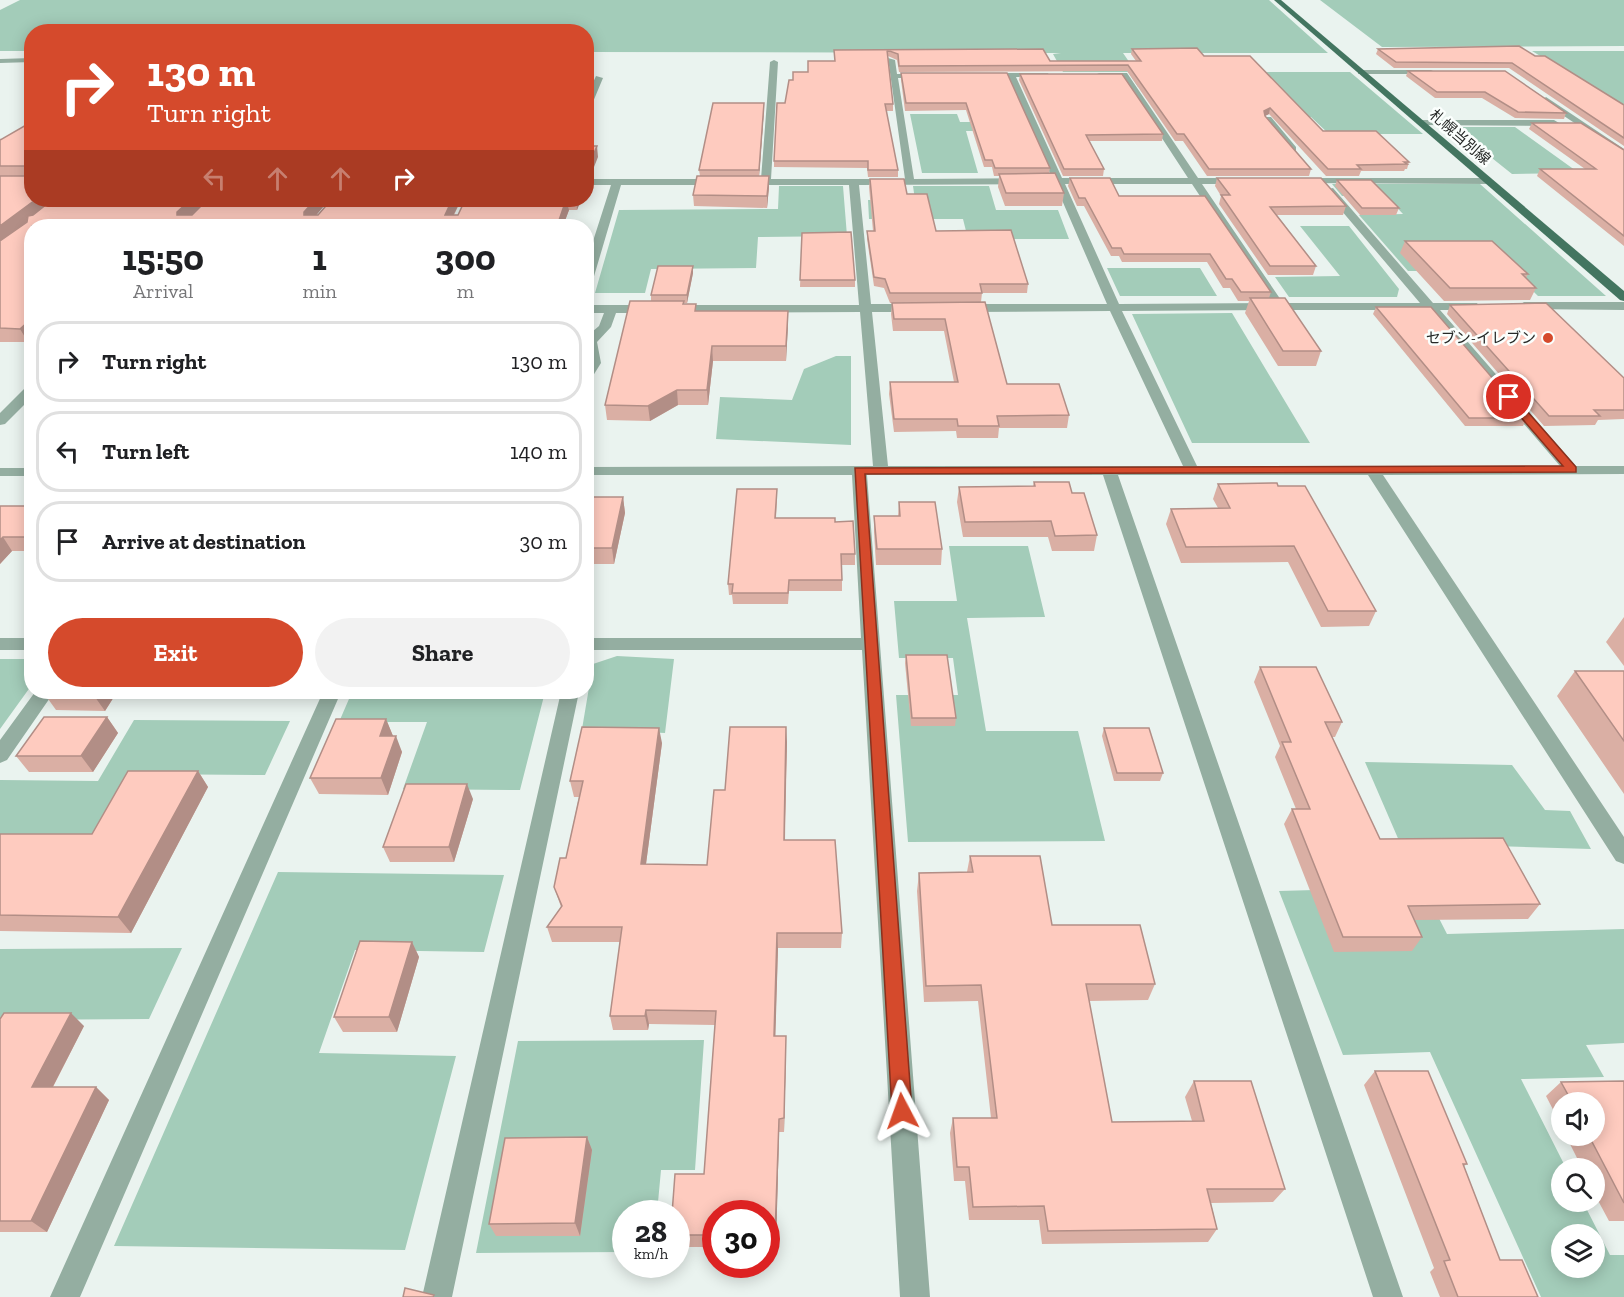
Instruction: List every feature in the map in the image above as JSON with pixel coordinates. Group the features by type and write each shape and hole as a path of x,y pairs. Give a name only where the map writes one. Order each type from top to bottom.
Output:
{"main road":[{"name":"札幌当別線","path":"1277,0 1624,297"}],"street":[{"path":"0,61 24,60"},
{"path":"891,60 910,182"},
{"path":"766,182 774,62"},
{"path":"1361,72 1445,72"},
{"path":"976,75 1056,75"},
{"path":"1011,75 1114,307 1192,470"},
{"path":"1090,75 1124,75 1280,307"},
{"path":"893,76 940,76"},
{"path":"594,90 599,78"},
{"path":"1533,91 1624,153"},
{"path":"1268,119 1298,155"},
{"path":"1421,123 1581,124"},
{"path":"1287,181 1317,177 1489,181"},
{"path":"1317,177 1572,470"},
{"path":"594,182 1253,181"},
{"path":"594,257 617,182"},
{"path":"854,182 865,308 870,471 871,644 915,1297"},
{"path":"948,308 1488,306"},
{"path":"1510,306 1624,306"},
{"path":"594,309 924,308"},
{"path":"594,337 605,327 610,309"},
{"path":"0,421 24,397"},
{"path":"1110,470 1388,1297"},
{"path":"1372,470 1624,855"},
{"path":"594,471 1624,470"},
{"path":"0,472 24,472"},
{"path":"0,644 24,644"},
{"path":"594,644 871,644"},
{"path":"0,755 40,699"},
{"path":"65,1297 329,699"},
{"path":"436,1297 568,699"}],"green space":[{"path":"20,0 1269,0 1328,53 1123,53 1132,66 1179,72 1350,72 1423,134 1329,134 1311,117 1278,117 1274,113 1138,87 1128,72 1063,72 1053,54 1061,53 594,52 594,24 24,24 24,51 0,51 0,10"},
{"path":"1320,0 1624,0 1624,46 1382,47"},
{"path":"1532,51 1624,51 1624,106"},
{"path":"910,114 957,114 960,122 1020,122 1023,131 966,131 978,173 922,173"},
{"path":"1453,127 1515,127 1579,173 1512,174"},
{"path":"1332,184 1480,184 1606,296 1538,296 1492,251 1458,271 1408,271 1359,215 1403,214 1386,196 1342,196"},
{"path":"779,186 843,186 847,236 758,237 756,268 651,269 645,293 595,293 619,210 778,209"},
{"path":"913,186 989,186 996,210 1058,210 1069,239 968,239 963,219 869,219 868,200 915,200"},
{"path":"1300,226 1349,226 1399,289 1397,297 1289,297 1275,277 1340,276"},
{"path":"1107,268 1200,268 1217,296 1120,296"},
{"path":"1232,313 1310,443 1192,443 1132,314"},
{"path":"836,356 851,356 851,445 716,439 720,397 792,400 804,369"},
{"path":"949,546 1028,546 1045,617 967,618 986,731 1078,731 1105,841 908,842 896,695 958,695 953,658 899,658 894,601 957,601"},
{"path":"617,656 674,659 665,733 582,729 587,699 594,699 594,664"},
{"path":"0,659 24,659 24,696 0,729"},
{"path":"349,699 543,699 520,790 403,789 427,722 339,722"},
{"path":"134,720 290,721 265,775 135,774 96,841 0,841 0,780 98,781"},
{"path":"1365,762 1512,765 1545,810 1570,811 1591,849 1400,843"},
{"path":"278,872 504,875 484,952 355,950 319,1053 456,1056 405,1250 114,1246"},
{"path":"1423,887 1447,934 1624,929 1624,1043 1586,1045 1604,1077 1521,1079 1551,1138 1551,1146 1555,1146 1561,1158 1551,1158 1551,1212 1588,1212 1594,1224 1551,1224 1551,1278 1605,1278 1605,1245 1610,1255 1624,1255 1624,1297 1541,1297 1430,1052 1343,1055 1279,891"},
{"path":"182,948 149,1019 0,1020 0,949"},
{"path":"704,1040 695,1170 661,1170 658,1200 612,1200 612,1252 476,1253 518,1041"}],"building":[{"path":"1519,46 1535,56 1545,56 1624,105 1624,138 1512,63 1396,62 1378,49"},
{"path":"1197,48 1204,56 1250,56 1323,131 1376,131 1409,162 1404,162 1407,164 1357,165 1361,169 1328,169 1270,108 1264,111 1265,116 1311,169 1209,169 1184,134 1177,134 1128,65 899,66 898,54 887,50 893,104 885,104 898,170 868,170 868,161 774,161 777,103 785,103 789,80 793,80 793,72 808,72 808,61 835,61 834,50 1043,49 1050,61 1141,61 1132,49"},
{"path":"1408,71 1505,71 1566,113 1518,112 1485,92 1437,92"},
{"path":"901,73 1007,73 1050,168 995,168 992,160 985,160 966,103 906,103"},
{"path":"1020,74 1122,74 1163,134 1086,135 1104,169 1064,169"},
{"path":"713,103 764,103 759,170 699,170"},
{"path":"1532,123 1581,123 1624,150 1624,236 1540,169 1596,169"},
{"path":"24,126 24,166 0,166 0,140"},
{"path":"1055,173 1064,193 1006,193 999,174"},
{"path":"0,176 24,176 26,207 0,226"},
{"path":"697,176 769,176 767,196 693,195"},
{"path":"1070,178 1110,178 1119,196 1205,196 1271,292 1241,292 1232,279 1226,279 1210,254 1124,254 1121,248 1112,248 1085,198 1079,198"},
{"path":"1217,178 1321,178 1346,206 1270,207 1316,266 1270,266 1221,195 1230,195"},
{"path":"870,179 904,179 907,194 927,194 936,231 1011,230 1028,284 980,284 982,293 890,293 885,279 874,277 867,231 875,231"},
{"path":"1337,180 1371,180 1399,208 1362,208"},
{"path":"43,207 182,207 177,215 192,215 200,207 309,207 304,215 318,215 325,207 449,207 445,215 458,215 462,207 564,207 559,219 28,219 28,216"},
{"path":"24,224 24,325 20,329 0,328 0,241"},
{"path":"851,232 855,280 800,280 802,233"},
{"path":"1405,241 1492,241 1528,274 1522,274 1536,288 1450,288"},
{"path":"658,266 693,266 687,295 651,295"},
{"path":"1250,298 1285,298 1321,351 1283,351"},
{"path":"630,301 684,301 683,304 696,304 695,311 788,311 786,346 712,346 707,390 677,390 648,406 605,405"},
{"path":"985,302 1007,384 1059,384 1069,415 997,416 999,426 958,426 957,419 894,419 890,382 958,382 945,319 894,319 892,303"},
{"path":"1546,303 1624,378 1624,410 1594,410 1600,416 1549,416 1450,305"},
{"path":"1376,307 1431,307 1527,418 1469,418"},
{"path":"1034,482 1069,482 1072,493 1084,493 1097,535 1055,536 1051,521 965,522 959,487 1035,486"},
{"path":"1277,483 1278,486 1305,486 1376,611 1328,611 1294,546 1186,547 1171,509 1230,508 1218,484"},
{"path":"737,489 777,489 775,518 835,518 835,522 853,521 855,554 841,554 842,580 789,580 788,593 732,593 733,584 728,584"},
{"path":"594,497 623,497 612,548 594,548"},
{"path":"899,502 935,502 942,549 877,549 874,516 900,516"},
{"path":"0,506 24,506 24,537 3,537 0,540"},
{"path":"906,655 947,655 956,718 912,718"},
{"path":"1260,667 1316,667 1342,722 1325,722 1380,839 1503,838 1540,904 1408,906 1422,937 1343,937 1292,809 1310,809 1282,742 1291,742"},
{"path":"1575,671 1624,671 1624,741"},
{"path":"44,717 107,717 81,756 16,756"},
{"path":"336,719 386,719 380,736 396,736 381,778 310,778"},
{"path":"582,727 659,728 641,864 707,865 714,790 725,790 730,727 786,727 784,840 835,840 842,933 777,933 774,1036 786,1036 784,1118 779,1119 776,1200 702,1200 702,1235 690,1235 690,1200 673,1200 675,1174 704,1174 716,1011 646,1010 645,1016 610,1016 622,927 547,927 562,906 554,887 560,858 566,858 583,781 570,781"},
{"path":"1104,728 1149,728 1163,773 1117,773"},
{"path":"128,771 198,771 118,917 0,915 0,834 92,834"},
{"path":"406,784 467,784 449,847 383,847"},
{"path":"970,856 1040,856 1052,925 1140,925 1155,984 1086,984 1112,1122 1204,1121 1194,1081 1251,1081 1285,1189 1207,1189 1217,1229 1048,1231 1044,1206 973,1207 969,1167 957,1167 953,1118 997,1118 981,985 926,986 919,873 973,872"},
{"path":"360,941 412,942 389,1017 334,1017"},
{"path":"4,1013 71,1013 32,1087 96,1087 31,1221 0,1221 0,1019"},
{"path":"1375,1071 1428,1071 1467,1164 1463,1164 1500,1260 1522,1260 1538,1297 1458,1297 1444,1261 1450,1260"},
{"path":"1624,1081 1624,1203 1605,1167 1605,1158 1600,1158 1594,1146 1605,1146 1605,1092 1566,1092 1561,1082"},
{"path":"587,1137 575,1223 489,1224 505,1138"},
{"path":"405,1288 434,1295 433,1297 403,1297"}],"place":[{"name":"セブン-イレブン","path":"1548,338"}],"route":[{"path":"902,1111 859,471 1572,470 1509,397"}]}
